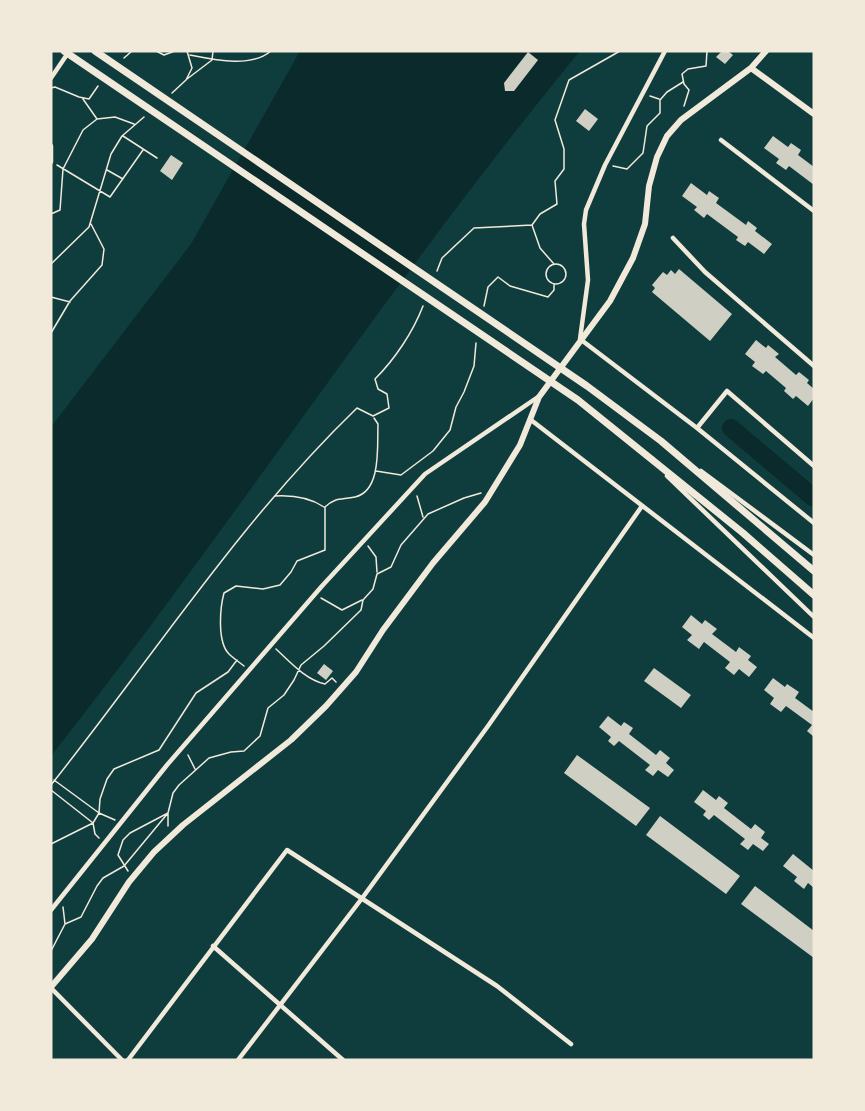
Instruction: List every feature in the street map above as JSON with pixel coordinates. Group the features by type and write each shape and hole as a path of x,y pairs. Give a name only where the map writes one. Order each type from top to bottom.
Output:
{"main road":[{"path":"64,51 578,400 814,595"},
{"path":"95,51 587,386 661,441 814,571"}],"street":[{"path":"51,78 69,51"},
{"path":"580,339 588,280 584,224 586,210 605,165 665,51"},
{"path":"122,1060 51,987 92,939 133,878 154,852 291,740 356,672 383,630 489,495 520,445 538,397 610,301 633,258 645,224 649,186 657,157 667,136 688,115 751,68 766,51"},
{"path":"751,68 814,114"},
{"path":"721,140 814,211"},
{"path":"51,146 51,161"},
{"path":"673,238 705,272 814,366"},
{"path":"580,339 697,428 814,523"},
{"path":"697,428 727,391 814,466"},
{"path":"51,910 183,746 315,594 425,474 538,397"},
{"path":"531,420 814,638"},
{"path":"661,441 814,555"},
{"path":"646,455 814,617"},
{"path":"238,1060 363,897 488,726 642,506"},
{"path":"128,1060 287,850 363,897 497,986 571,1044"},
{"path":"213,946 343,1060"}],"path":[{"path":"126,56 132,51"},
{"path":"156,51 164,55 175,51"},
{"path":"186,80 192,68 187,51"},
{"path":"166,99 212,60 213,51"},
{"path":"189,55 212,60 261,59 271,51"},
{"path":"532,225 540,214 557,204 555,181 564,169 564,149 555,120 569,80 620,51"},
{"path":"688,115 684,106 689,90 682,74 687,69 706,66 707,51"},
{"path":"605,165 627,169 643,153 647,126 660,113 660,100 667,92 684,82"},
{"path":"51,88 55,87 89,99 96,88"},
{"path":"642,92 660,100"},
{"path":"83,98 97,119"},
{"path":"51,264 89,227 111,154 122,136 150,112"},
{"path":"51,214 60,210 63,169 83,130 97,119 115,117 135,124"},
{"path":"122,136 157,158"},
{"path":"51,161 110,197 143,150"},
{"path":"106,170 123,179"},
{"path":"51,333 70,302 102,265 104,249 91,223"},
{"path":"532,225 540,248 554,264 561,266 566,275 563,281 554,284 545,276 549,267 554,264"},
{"path":"434,278 442,258 474,228 532,225"},
{"path":"483,309 488,287 498,277 510,286 548,297 554,290 554,284"},
{"path":"51,297 70,302"},
{"path":"373,416 389,408 387,394 378,389 375,379 386,368 418,317 426,298"},
{"path":"375,471 401,475 433,451 450,430 456,407 465,392 474,366 477,343"},
{"path":"51,784 114,704 193,596 273,496 357,408 373,416 378,424 374,478 365,492 358,496 332,500 325,507 325,550 297,561 280,585 263,589 236,586 224,593 220,606 221,632 226,652 249,670"},
{"path":"414,486 423,518"},
{"path":"377,574 391,567 401,545 428,514 478,493 489,495"},
{"path":"273,496 313,499 325,507"},
{"path":"315,594 342,610 363,600 373,589 377,574 376,557 364,541"},
{"path":"168,839 168,813 173,793 209,758 244,751 260,736 268,708 284,695 294,680 297,669 361,610 363,600"},
{"path":"271,645 297,669 317,683 325,684 332,678 342,687"},
{"path":"51,844 93,823 99,813 100,799 114,769 159,750 196,693 228,672 237,660"},
{"path":"183,746 196,770"},
{"path":"54,780 99,813 111,817 120,824"},
{"path":"51,790 93,823 95,834 104,843"},
{"path":"65,924 81,917 103,878 124,866 168,813"},
{"path":"133,878 118,855 123,840 130,833 168,813"},
{"path":"51,951 65,924 61,897"}],"water":[{"path":"300,51 580,51 444,224 184,580 51,756 51,427 191,244"}],"building":[{"path":"722,51 728,51 733,55 725,64 716,57"},
{"path":"528,52 538,60 514,91 505,91 504,83"},
{"path":"585,109 598,119 589,131 576,121"},
{"path":"773,136 788,147 791,143 801,150 798,155 814,167 814,185 789,166 786,170 776,163 779,159 764,148"},
{"path":"171,155 183,163 172,180 160,171"},
{"path":"691,183 707,195 709,191 719,198 716,203 746,225 748,221 757,228 755,231 772,244 764,254 748,242 745,246 736,240 738,237 707,214 704,218 694,210 697,207 682,196"},
{"path":"679,269 732,314 710,341 652,292 655,288 652,285 663,272 667,275 671,270 675,274"},
{"path":"756,340 766,348 768,345 779,354 775,357 796,375 799,372 809,380 807,383 814,389 814,398 808,406 796,396 793,399 784,391 786,388 766,371 763,374 752,366 755,362 745,354"},
{"path":"691,615 702,624 705,620 717,629 712,634 736,652 739,647 751,656 748,660 757,667 749,677 739,669 734,675 725,668 730,662 704,642 699,649 687,640 692,635 682,627"},
{"path":"324,664 333,671 326,680 317,673"},
{"path":"654,668 691,695 681,708 644,681"},
{"path":"773,678 785,687 787,684 799,692 795,698 814,712 814,737 807,731 812,725 786,706 781,712 770,704 774,698 764,690"},
{"path":"608,716 621,726 624,722 633,728 629,734 656,755 660,750 670,758 666,763 674,770 668,777 658,770 653,776 645,770 650,765 619,741 614,746 608,741 611,737 599,727"},
{"path":"577,755 650,808 636,826 564,773"},
{"path":"703,790 716,800 719,796 728,803 724,808 751,829 755,824 765,832 761,838 769,844 763,851 753,844 748,850 740,844 745,839 714,815 709,820 703,815 706,811 694,802"},
{"path":"660,816 740,876 726,894 646,835"},
{"path":"793,854 814,871 814,888 808,883 804,889 794,881 797,877 783,866"},
{"path":"755,886 814,931 814,958 741,904"}],"waterway":[{"path":"731,428 814,498"}]}
